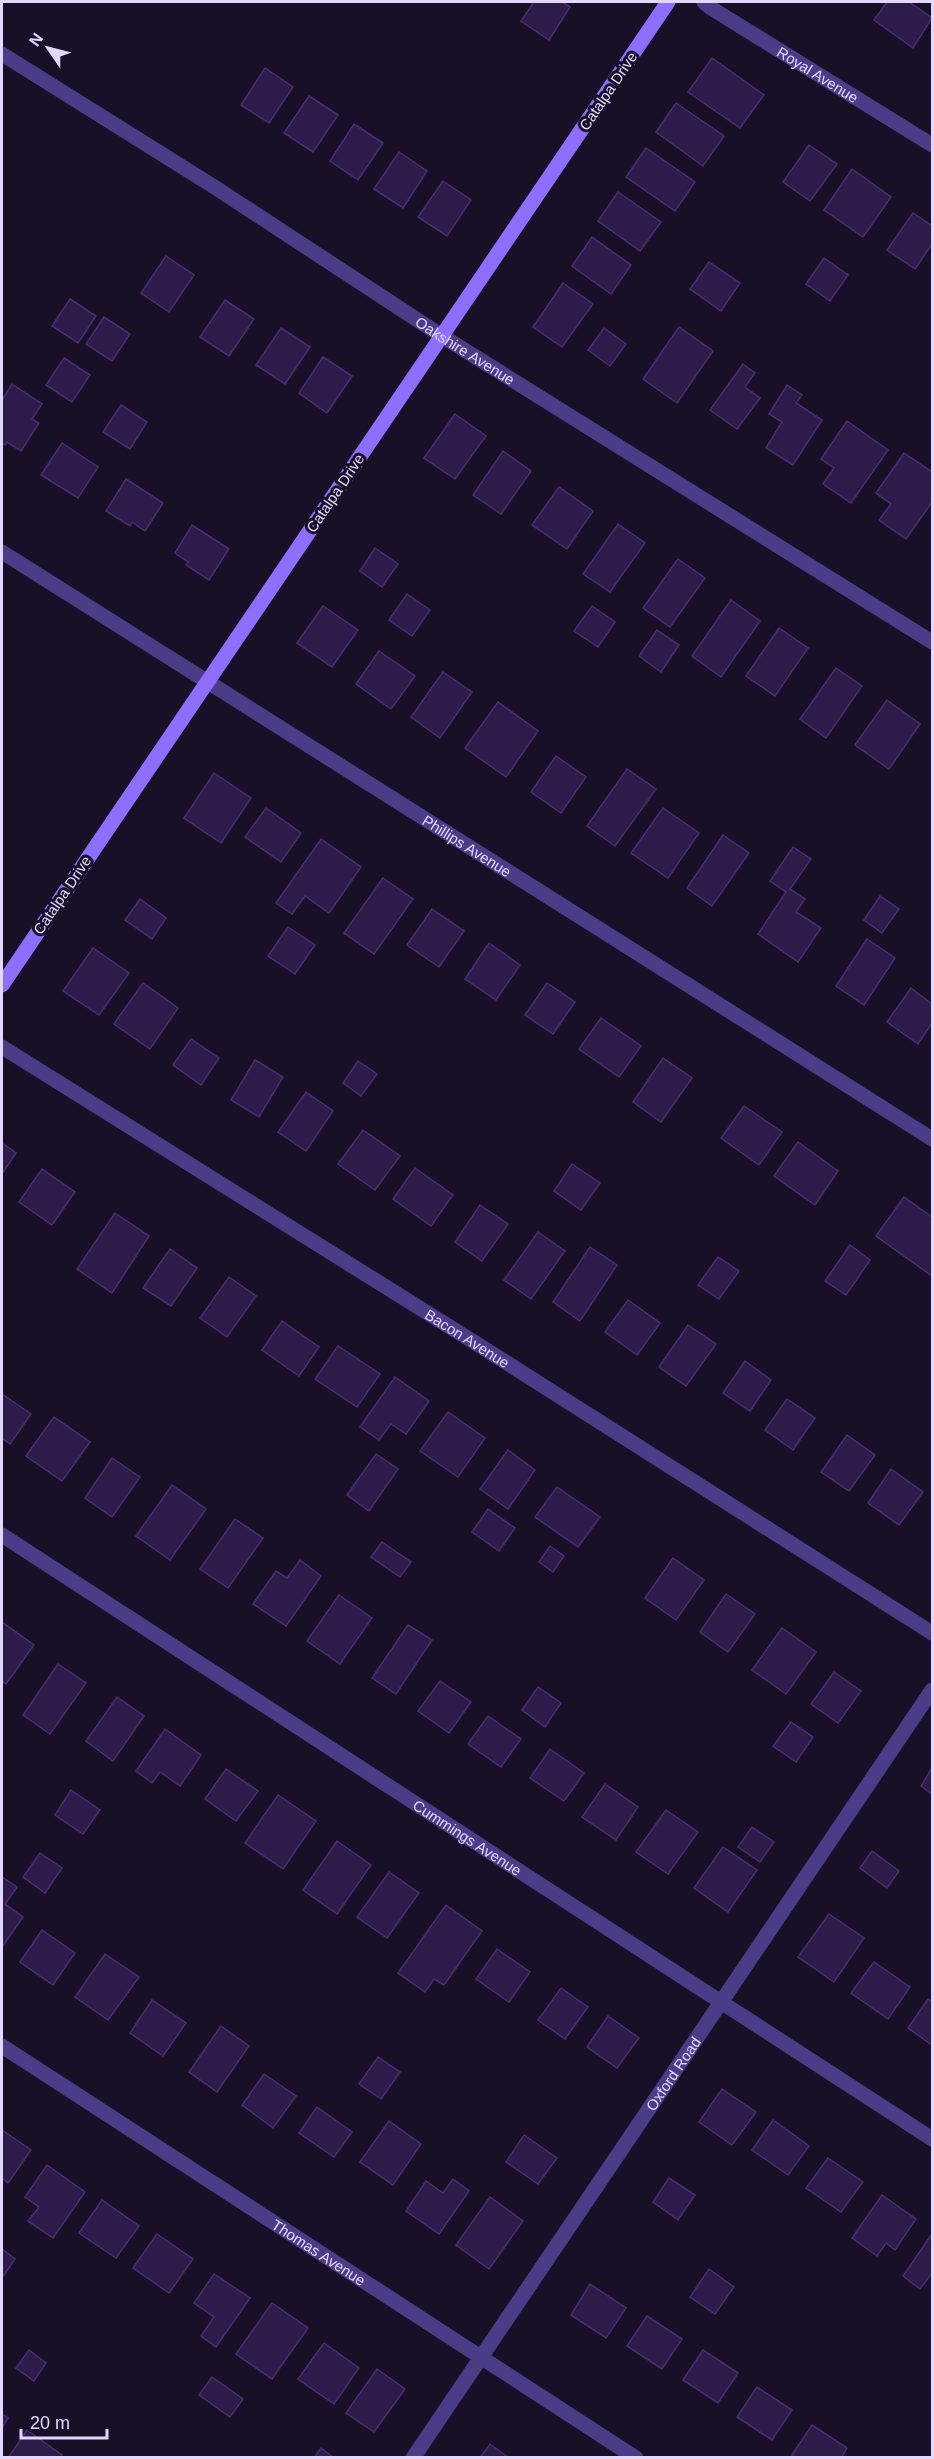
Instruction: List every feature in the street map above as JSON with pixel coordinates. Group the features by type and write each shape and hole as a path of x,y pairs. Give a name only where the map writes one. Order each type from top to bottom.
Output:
{"street":[{"name":"Catalpa Drive","path":"2,985 668,2"},
{"name":"Royal Avenue","path":"704,2 933,145"},
{"name":"Oakshire Avenue","path":"2,54 216,188 442,336 933,642"},
{"name":"Phillips Avenue","path":"2,552 933,1139"},
{"name":"Bacon Avenue","path":"2,1047 484,1348 933,1633"},
{"name":"Cummings Avenue","path":"2,1534 933,2139"},
{"name":"Oxford Road","path":"413,2457 933,1690"},
{"name":"Thomas Avenue","path":"2,2046 636,2457"}],"building":[{"path":"534,2 562,2 570,7 549,40 521,21"},
{"path":"887,2 909,2 932,18 913,48 874,20"},
{"path":"712,58 764,95 740,128 688,92"},
{"path":"265,68 293,87 269,123 241,105"},
{"path":"309,96 338,115 313,152 284,133"},
{"path":"676,103 724,136 703,166 656,132"},
{"path":"354,124 383,143 358,180 330,161"},
{"path":"809,145 837,164 810,201 783,182"},
{"path":"646,148 695,182 675,211 626,177"},
{"path":"399,152 427,171 403,208 374,189"},
{"path":"852,169 891,197 863,237 824,210"},
{"path":"443,181 471,200 447,236 418,217"},
{"path":"618,192 661,222 640,251 598,221"},
{"path":"913,213 932,226 932,244 915,269 887,250"},
{"path":"592,237 631,265 611,294 572,266"},
{"path":"166,256 194,275 169,312 141,293"},
{"path":"824,258 848,275 830,301 806,284"},
{"path":"709,262 740,283 721,311 690,289"},
{"path":"563,283 593,304 562,347 533,327"},
{"path":"70,299 96,316 78,343 52,326"},
{"path":"225,300 254,319 229,356 200,337"},
{"path":"104,317 130,334 112,361 86,344"},
{"path":"679,327 713,351 677,403 643,379"},
{"path":"281,328 310,347 285,384 256,365"},
{"path":"604,328 626,344 610,366 588,350"},
{"path":"323,357 352,376 327,413 299,393"},
{"path":"64,358 90,375 72,402 46,385"},
{"path":"743,364 755,373 745,387 760,398 737,429 710,410"},
{"path":"12,384 42,404 32,419 39,423 21,451 7,442 5,445 2,443 2,400"},
{"path":"787,385 802,395 796,403 822,420 793,465 766,448 782,422 769,414"},
{"path":"121,405 147,422 130,449 103,432"},
{"path":"455,414 486,436 455,479 424,458"},
{"path":"847,421 888,450 851,503 823,484 834,468 821,459"},
{"path":"62,443 98,467 78,498 41,475"},
{"path":"503,451 531,471 501,514 473,495"},
{"path":"904,453 932,472 932,502 906,539 879,520 891,504 876,493"},
{"path":"126,479 163,503 145,531 132,522 130,526 106,511"},
{"path":"559,487 593,511 567,549 532,525"},
{"path":"618,524 645,543 610,592 583,574"},
{"path":"192,525 229,549 209,580 186,565 188,562 175,553"},
{"path":"375,548 398,564 382,587 360,571"},
{"path":"678,559 705,578 670,627 643,608"},
{"path":"407,594 430,610 412,636 389,620"},
{"path":"731,600 760,621 721,677 692,656"},
{"path":"323,606 358,630 332,667 297,643"},
{"path":"592,606 615,622 598,647 574,631"},
{"path":"779,628 808,648 775,696 746,676"},
{"path":"657,630 679,645 661,672 639,656"},
{"path":"379,651 415,676 391,709 356,684"},
{"path":"836,668 862,686 826,738 800,719"},
{"path":"443,672 472,692 440,738 411,717"},
{"path":"887,700 920,724 889,769 855,745"},
{"path":"498,702 538,731 506,777 465,748"},
{"path":"556,756 586,777 561,813 531,792"},
{"path":"627,769 656,789 615,846 587,826"},
{"path":"214,773 251,798 221,843 184,818"},
{"path":"266,808 301,833 281,862 245,837"},
{"path":"663,808 699,833 668,878 631,853"},
{"path":"723,835 749,853 712,906 687,888"},
{"path":"321,839 361,867 329,913 305,896 292,914 276,903"},
{"path":"793,847 811,859 790,889 805,899 796,912 821,928 798,962 758,934 786,892 770,881"},
{"path":"383,878 413,899 374,954 344,933"},
{"path":"880,896 899,909 882,933 864,920"},
{"path":"140,899 166,918 152,939 125,920"},
{"path":"432,909 464,931 439,967 407,945"},
{"path":"288,927 315,945 295,974 268,956"},
{"path":"867,939 895,958 864,1005 836,986"},
{"path":"489,943 520,965 496,1000 465,979"},
{"path":"93,948 129,973 99,1015 63,991"},
{"path":"143,983 178,1008 150,1049 114,1024"},
{"path":"547,983 575,1002 553,1034 525,1015"},
{"path":"911,988 932,1004 932,1023 918,1044 887,1022"},
{"path":"601,1018 641,1046 619,1077 579,1049"},
{"path":"191,1039 219,1058 201,1085 173,1065"},
{"path":"663,1058 692,1078 661,1122 633,1102"},
{"path":"255,1060 283,1077 259,1117 231,1100"},
{"path":"358,1061 377,1074 361,1096 343,1083"},
{"path":"306,1092 333,1111 306,1151 278,1132"},
{"path":"744,1106 782,1132 759,1165 721,1138"},
{"path":"363,1130 400,1156 375,1190 338,1164"},
{"path":"798,1142 838,1171 815,1205 774,1176"},
{"path":"2,1143 16,1153 2,1174"},
{"path":"572,1164 600,1183 581,1210 554,1191"},
{"path":"415,1168 453,1195 431,1226 393,1199"},
{"path":"42,1169 75,1192 52,1225 19,1202"},
{"path":"904,1197 932,1217 932,1276 876,1236"},
{"path":"480,1205 508,1224 482,1261 455,1242"},
{"path":"115,1213 149,1236 112,1293 77,1269"},
{"path":"538,1232 565,1251 531,1299 504,1280"},
{"path":"850,1245 870,1260 846,1295 825,1281"},
{"path":"590,1247 617,1265 580,1321 553,1302"},
{"path":"170,1249 197,1268 171,1306 143,1288"},
{"path":"718,1257 739,1271 719,1299 698,1285"},
{"path":"229,1277 256,1296 227,1337 200,1318"},
{"path":"628,1300 660,1323 637,1355 605,1332"},
{"path":"282,1321 319,1347 299,1376 262,1350"},
{"path":"688,1325 716,1344 686,1386 659,1367"},
{"path":"338,1346 380,1374 357,1407 315,1379"},
{"path":"745,1361 771,1380 750,1411 723,1393"},
{"path":"395,1377 429,1401 406,1434 391,1424 379,1440 360,1427"},
{"path":"2,1394 31,1414 10,1444 2,1438"},
{"path":"787,1399 815,1418 793,1450 765,1430"},
{"path":"448,1412 485,1438 458,1477 420,1451"},
{"path":"54,1417 90,1442 62,1481 26,1456"},
{"path":"847,1435 875,1455 849,1491 821,1472"},
{"path":"508,1450 535,1470 508,1509 480,1489"},
{"path":"376,1454 398,1469 369,1511 347,1495"},
{"path":"112,1458 140,1477 112,1517 85,1498"},
{"path":"891,1469 923,1492 899,1525 868,1503"},
{"path":"172,1485 206,1509 170,1560 136,1536"},
{"path":"557,1487 600,1517 578,1547 535,1517"},
{"path":"488,1509 515,1528 499,1551 472,1532"},
{"path":"235,1519 263,1538 228,1588 200,1569"},
{"path":"382,1542 411,1562 400,1577 371,1557"},
{"path":"550,1546 564,1556 553,1572 539,1562"},
{"path":"673,1558 704,1580 676,1620 645,1598"},
{"path":"300,1560 321,1576 286,1626 253,1604 276,1571 287,1578"},
{"path":"726,1594 755,1614 728,1652 700,1632"},
{"path":"339,1595 372,1618 340,1664 307,1641"},
{"path":"2,1622 34,1645 6,1684 2,1681"},
{"path":"408,1625 432,1640 396,1694 372,1678"},
{"path":"782,1628 816,1652 786,1694 752,1670"},
{"path":"58,1664 86,1683 50,1734 23,1715"},
{"path":"834,1672 861,1691 838,1723 811,1704"},
{"path":"440,1681 471,1702 449,1733 418,1711"},
{"path":"538,1687 561,1703 545,1727 522,1710"},
{"path":"117,1697 144,1716 113,1761 86,1741"},
{"path":"488,1716 521,1739 501,1767 468,1744"},
{"path":"791,1722 813,1737 796,1762 773,1746"},
{"path":"165,1729 201,1755 180,1786 160,1772 152,1783 136,1771"},
{"path":"550,1749 584,1773 564,1801 530,1778"},
{"path":"932,1768 932,1794 921,1786"},
{"path":"226,1769 258,1791 236,1821 205,1799"},
{"path":"605,1784 638,1807 616,1840 582,1817"},
{"path":"71,1790 100,1810 83,1834 55,1815"},
{"path":"278,1795 316,1821 283,1869 245,1843"},
{"path":"666,1810 698,1832 668,1874 636,1852"},
{"path":"752,1827 774,1842 760,1862 738,1847"},
{"path":"337,1841 371,1865 337,1914 303,1890"},
{"path":"723,1847 757,1870 728,1912 694,1888"},
{"path":"872,1851 899,1871 887,1888 860,1868"},
{"path":"40,1853 62,1868 45,1893 23,1877"},
{"path":"389,1872 419,1893 387,1938 357,1917"},
{"path":"2,1877 17,1887 5,1904 23,1917 2,1947"},
{"path":"446,1905 482,1931 444,1985 434,1979 425,1992 398,1973"},
{"path":"829,1914 864,1938 834,1982 798,1957"},
{"path":"42,1930 75,1953 53,1985 20,1962"},
{"path":"497,1949 530,1972 509,2002 476,1979"},
{"path":"105,1954 139,1977 108,2020 75,1997"},
{"path":"874,1962 910,1987 888,2019 851,1993"},
{"path":"561,1988 588,2007 565,2039 538,2020"},
{"path":"928,1999 932,2001 932,2045 908,2028"},
{"path":"152,2000 186,2023 163,2056 130,2033"},
{"path":"608,2016 639,2038 617,2068 587,2047"},
{"path":"221,2026 249,2046 217,2092 189,2072"},
{"path":"378,2057 400,2072 381,2099 359,2084"},
{"path":"264,2074 296,2096 273,2128 242,2105"},
{"path":"722,2089 756,2112 732,2145 699,2122"},
{"path":"317,2107 352,2132 334,2157 299,2133"},
{"path":"773,2120 809,2146 788,2175 752,2150"},
{"path":"389,2121 421,2144 393,2185 360,2162"},
{"path":"2,2130 31,2150 8,2183 2,2178"},
{"path":"524,2135 557,2158 538,2184 506,2162"},
{"path":"828,2158 863,2182 841,2212 806,2188"},
{"path":"47,2165 85,2192 53,2238 28,2221 39,2207 25,2197"},
{"path":"669,2178 695,2195 678,2220 653,2202"},
{"path":"453,2179 469,2191 439,2234 406,2211 426,2181 443,2193"},
{"path":"882,2195 916,2219 895,2250 886,2243 877,2256 852,2238"},
{"path":"490,2197 523,2221 489,2269 456,2245"},
{"path":"102,2200 139,2226 116,2258 79,2233"},
{"path":"157,2234 193,2259 169,2293 133,2268"},
{"path":"932,2234 932,2273 920,2289 903,2276"},
{"path":"2,2249 15,2259 2,2278"},
{"path":"709,2269 734,2287 715,2314 690,2297"},
{"path":"214,2274 250,2298 216,2347 201,2336 214,2317 194,2303"},
{"path":"590,2284 626,2308 606,2338 571,2315"},
{"path":"272,2303 308,2328 272,2379 236,2354"},
{"path":"647,2316 682,2339 662,2369 627,2346"},
{"path":"324,2343 359,2368 334,2404 298,2379"},
{"path":"29,2350 46,2363 34,2381 16,2368"},
{"path":"703,2350 738,2373 718,2403 683,2380"},
{"path":"377,2369 405,2389 374,2432 346,2413"},
{"path":"212,2377 243,2399 230,2417 199,2395"},
{"path":"757,2387 792,2410 772,2440 737,2417"},
{"path":"2,2414 8,2418 2,2428"},
{"path":"812,2425 847,2448 841,2458 795,2458 792,2455"},
{"path":"27,2430 62,2455 60,2458 8,2458"},
{"path":"490,2444 509,2458 480,2458"},
{"path":"321,2448 334,2458 314,2458"}]}
